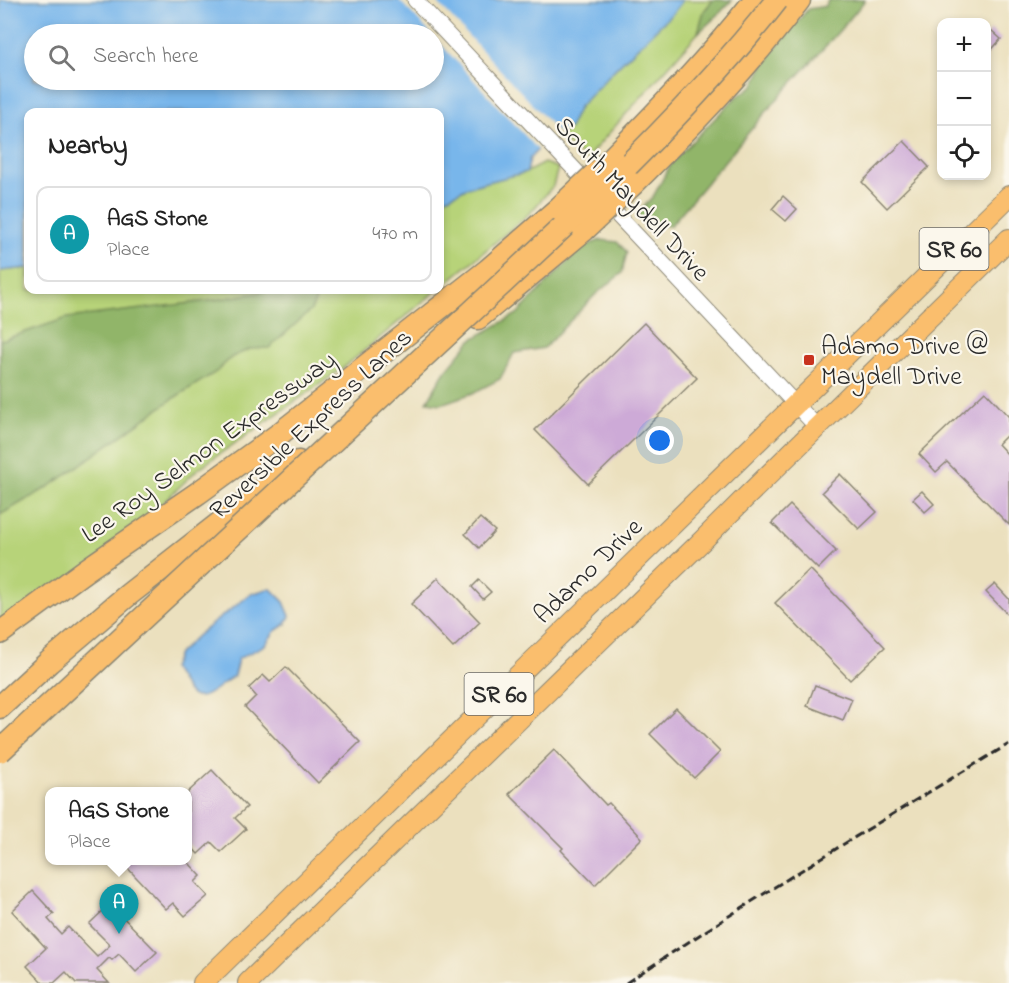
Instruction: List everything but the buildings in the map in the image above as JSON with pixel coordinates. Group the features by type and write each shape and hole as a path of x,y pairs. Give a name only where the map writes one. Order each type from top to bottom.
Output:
{"highway":[{"name":"Lee Roy Selmon Expressway","path":"0,633 278,435 488,270 612,158 667,102 755,0"},
{"name":"Reversible Express Lanes","path":"0,751 608,185 688,104 777,0"},
{"path":"0,707 128,595 492,307 584,230 702,114 765,42 798,0"}],"main road":[{"name":"Adamo Drive","path":"202,983 1009,196"},
{"name":"SR 60","path":"248,983 1009,238"},
{"path":"559,635 581,658"},
{"path":"320,869 342,892"}],"street":[{"name":"South Maydell Drive","path":"415,0 437,24"},
{"name":"South Maydell Drive","path":"444,31 817,427"}],"green space":[{"path":"683,0 713,0 704,11 698,33 586,159 559,137 569,128 579,107 673,13"},
{"path":"713,0 732,0 698,33 704,11"},
{"path":"828,0 865,0 670,226 644,224 637,214 654,195 672,162 734,99 754,85 767,58 808,9 826,6"},
{"path":"544,163 558,168 553,186 531,212 444,285 444,199 468,187 527,172"},
{"path":"601,240 617,242 627,252 622,273 596,294 544,348 514,353 500,379 473,393 441,404 427,402 444,373 471,340 517,314 582,247"},
{"path":"24,268 24,294 432,294 343,368 198,469 145,520 0,638 0,271"},
{"path":"250,294 319,294 311,310 269,348 250,349 232,357 216,372 174,398 50,486 0,515 0,340 67,318"}],"water":[{"path":"0,0 683,0 673,13 579,107 569,128 549,138 530,158 527,172 468,187 444,199 444,108 24,108 24,268 0,271"},
{"path":"270,588 284,602 290,616 286,624 275,631 265,645 238,659 234,676 205,695 194,697 172,668 178,654 199,634 251,594"}],"pier":[{"path":"399,0 435,0 561,135 553,139 540,152 444,48 444,24 422,24"}],"railway":[{"path":"626,983 816,861 1009,744"}],"place":[{"name":"Adamo Drive @ Maydell Drive","path":"809,360"},
{"name":"AGS Stone","path":"119,934"}]}
